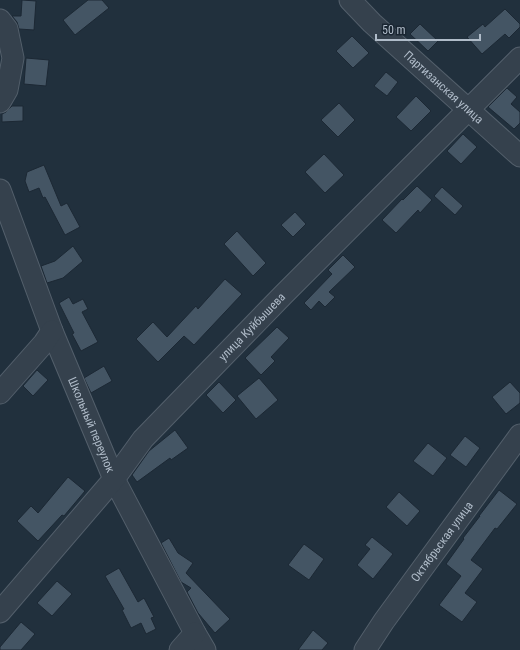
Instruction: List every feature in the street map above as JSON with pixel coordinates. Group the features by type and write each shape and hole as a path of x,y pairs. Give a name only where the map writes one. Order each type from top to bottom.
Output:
{"street":[{"name":"Партизанская улица","path":"350,0 372,23 468,111 520,156"},
{"path":"0,20 7,29 13,58 8,90 0,102"},
{"name":"улица Куйбышева","path":"0,612 114,478 143,439 284,294 520,58"},
{"name":"Школьный переулок","path":"0,190 52,331 114,478 200,642"},
{"path":"0,393 44,343 52,331"},
{"name":"Октябрьская улица","path":"365,650 384,621 520,434"},
{"path":"180,650 200,642"}],"building":[{"path":"22,0 36,1 34,30 19,29 17,22 12,16 21,16"},
{"path":"88,0 102,0 109,8 75,35 63,20"},
{"path":"505,9 520,24 520,27 509,38 505,34 482,54 467,37 483,24 485,27"},
{"path":"420,24 438,41 428,51 410,34"},
{"path":"352,36 369,53 353,68 336,51"},
{"path":"26,58 49,60 46,86 24,84"},
{"path":"386,72 398,82 387,96 374,86"},
{"path":"507,88 517,97 511,104 520,112 520,123 514,129 488,107"},
{"path":"416,96 431,111 411,131 396,117"},
{"path":"339,103 355,120 338,137 321,120"},
{"path":"12,106 23,106 23,121 2,122 2,114"},
{"path":"463,134 477,147 461,164 447,151"},
{"path":"324,154 344,175 325,193 305,172"},
{"path":"44,165 61,206 67,203 80,227 65,235 45,197 43,198 39,188 29,192 25,181 27,172"},
{"path":"417,186 432,200 420,213 418,210 396,233 382,220"},
{"path":"442,187 463,206 455,215 434,196"},
{"path":"295,212 306,224 293,237 281,225"},
{"path":"237,231 266,263 253,276 224,244"},
{"path":"73,246 83,261 63,278 47,283 41,266 55,261"},
{"path":"343,255 355,267 329,292 335,297 325,307 319,301 311,310 304,303 332,274 328,270"},
{"path":"225,279 242,294 194,345 184,336 158,362 136,339 153,322 167,337 196,306 198,309"},
{"path":"69,297 73,304 83,299 88,309 82,312 98,342 81,351 59,303"},
{"path":"277,327 289,338 271,357 275,361 261,375 245,358"},
{"path":"104,366 112,381 91,393 84,378"},
{"path":"37,370 48,380 33,396 23,386"},
{"path":"259,378 278,400 256,419 237,396"},
{"path":"219,382 236,400 223,413 206,395"},
{"path":"510,382 520,393 520,403 506,414 492,397"},
{"path":"175,430 188,448 171,460 170,458 137,482 132,475 149,451"},
{"path":"465,436 480,448 466,467 450,455"},
{"path":"428,443 447,458 433,476 413,461"},
{"path":"68,477 85,491 64,516 62,515 38,541 17,521 31,506 38,513"},
{"path":"499,490 517,504 497,529 495,528 471,560 483,569 465,593 477,602 462,622 439,605 461,576 446,564 464,539 463,538"},
{"path":"399,492 420,511 407,526 386,507"},
{"path":"372,537 393,554 373,579 357,565 370,549 365,545"},
{"path":"169,538 178,553 193,563 186,573 230,619 215,633 198,613 187,592 191,588 181,582 161,543"},
{"path":"304,544 324,559 309,580 288,565"},
{"path":"119,568 138,602 144,598 154,617 151,618 156,629 146,634 141,623 131,628 122,610 124,609 105,576"},
{"path":"57,581 72,594 52,616 37,603"},
{"path":"21,622 35,634 21,650 0,650 0,647"},
{"path":"313,630 328,643 322,650 298,650"}]}
